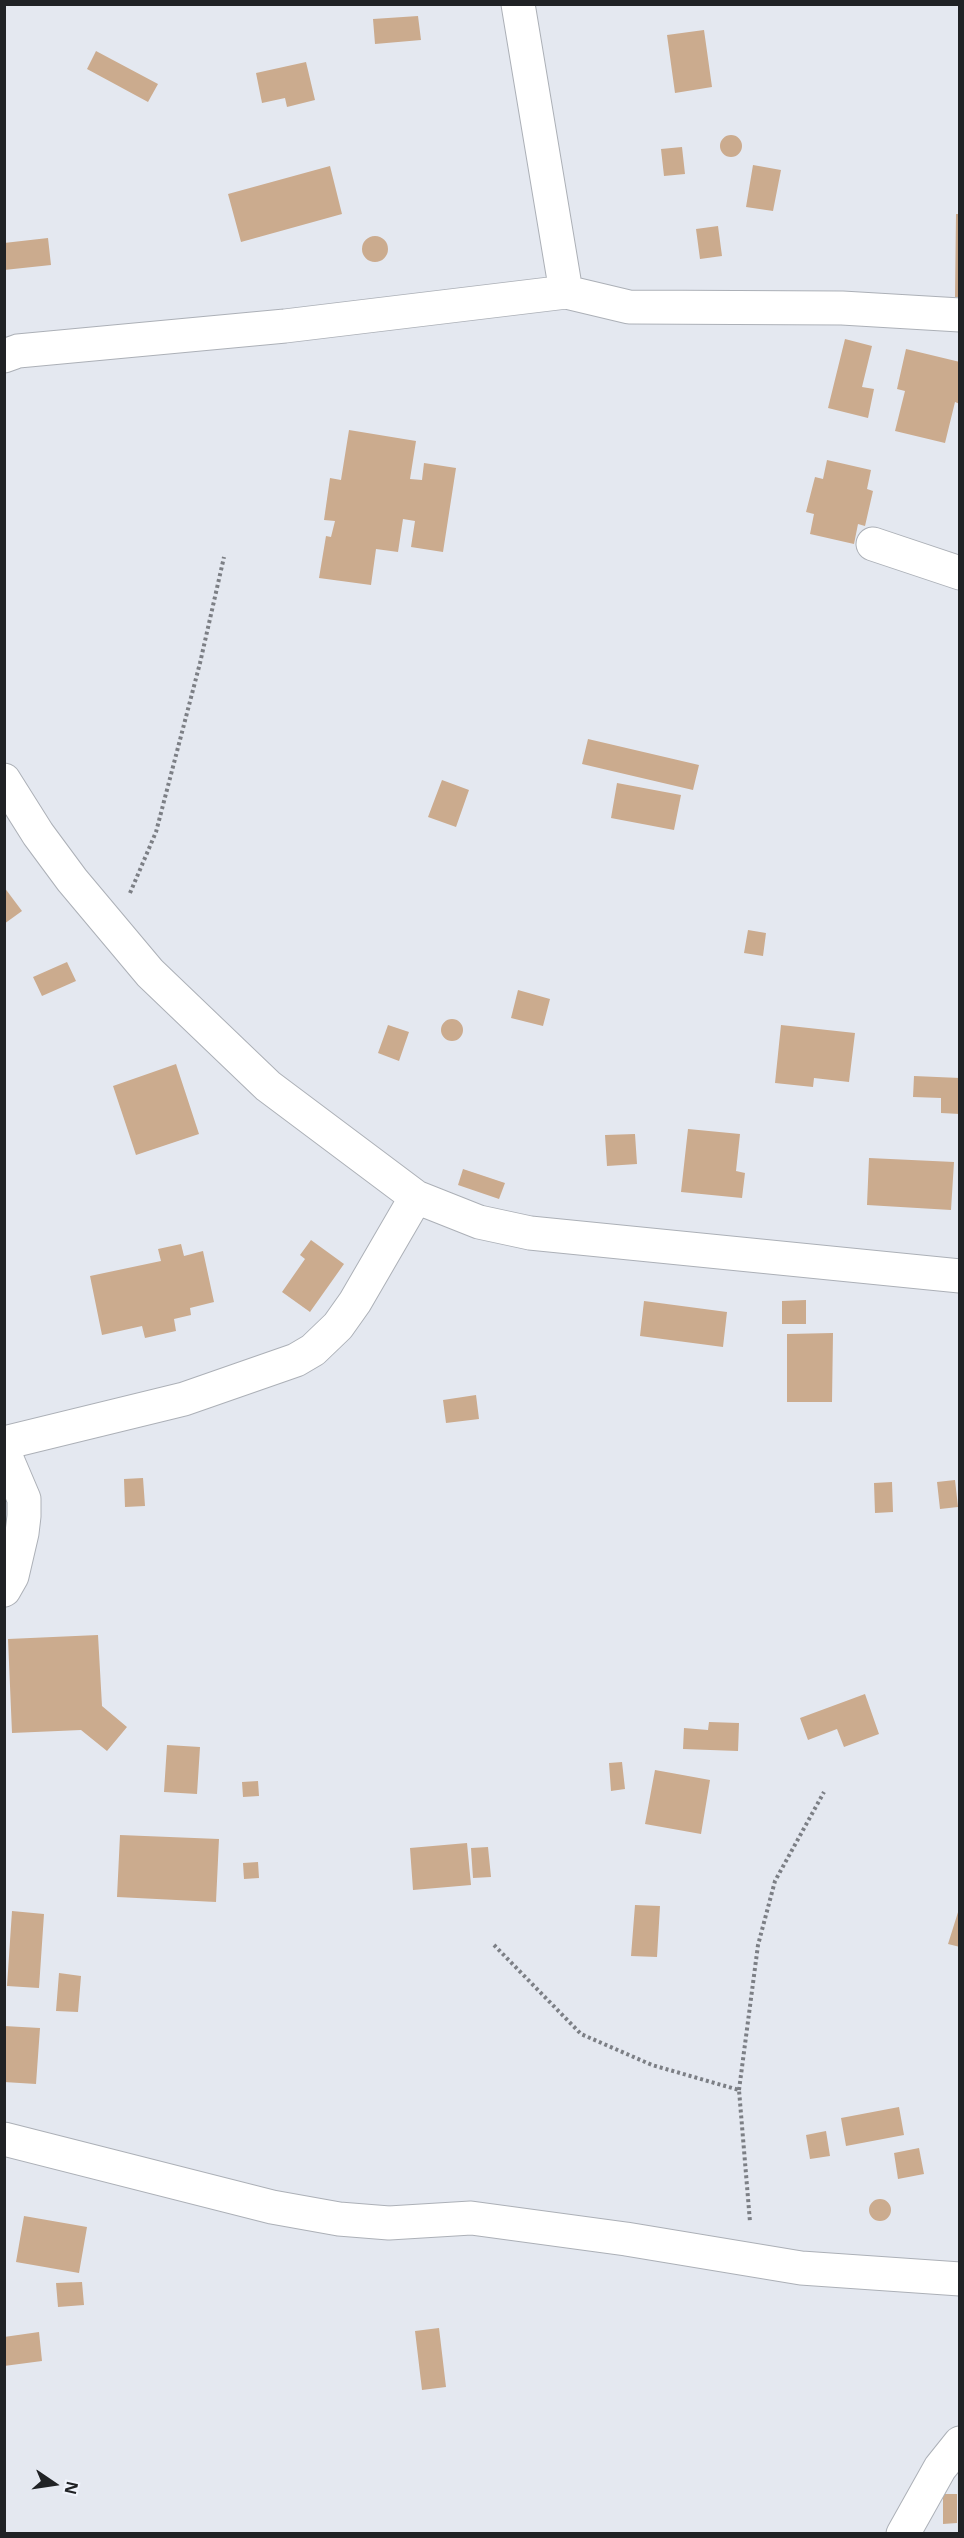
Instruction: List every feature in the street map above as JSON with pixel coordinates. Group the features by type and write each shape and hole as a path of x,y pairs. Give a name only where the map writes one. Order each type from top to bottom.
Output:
{"street":[{"path":"518,4 566,292"},
{"path":"4,356 18,351 285,326 566,292 629,307 831,308 960,315"},
{"path":"873,544 960,573"},
{"path":"4,780 38,834 150,973 268,1086 416,1197 479,1222 530,1233 960,1276"},
{"path":"4,1443 184,1399 296,1360 313,1350 338,1326 355,1302 416,1197"},
{"path":"4,1452 24,1499 22,1533 12,1575 4,1590"},
{"path":"4,2139 272,2207 339,2219 389,2223 471,2218 752,2258 801,2268 960,2279"},
{"path":"903,2534 940,2468 960,2443"}],"path":[{"path":"111,927 129,895 156,832 200,663 224,557"},
{"path":"752,2258 739,2090 758,1945 775,1881 824,1792"},
{"path":"494,1945 581,2034 652,2065 739,2090"}],"building":[{"path":"418,16 421,40 375,44 373,19"},
{"path":"704,30 712,87 675,93 667,35"},
{"path":"96,51 158,84 148,102 87,69"},
{"path":"306,62 315,100 287,107 285,98 262,103 256,73"},
{"path":"731,135 739,138 742,146 739,154 731,157 723,154 720,146 723,138"},
{"path":"682,147 685,174 664,176 661,149"},
{"path":"753,165 781,170 773,211 746,207"},
{"path":"330,166 342,214 241,242 228,194"},
{"path":"956,214 960,214 960,297 955,297"},
{"path":"718,226 722,256 700,259 696,229"},
{"path":"375,236 384,240 388,249 384,258 375,262 366,258 362,249 366,240"},
{"path":"48,238 51,265 4,270 4,243"},
{"path":"845,339 872,346 862,387 874,389 868,418 828,408"},
{"path":"906,349 960,362 960,404 955,402 945,443 895,431 905,391 897,389"},
{"path":"349,430 416,441 410,479 422,480 424,463 456,468 443,552 411,547 415,521 403,519 398,552 376,549 371,585 319,578 326,536 331,537 335,521 324,520 330,478 341,480"},
{"path":"827,460 871,470 867,489 873,491 865,526 858,524 854,544 810,534 814,514 806,512 815,477 823,479"},
{"path":"588,739 699,765 693,790 582,764"},
{"path":"442,780 469,790 456,827 428,817"},
{"path":"617,783 681,795 674,830 611,818"},
{"path":"4,887 22,911 4,924"},
{"path":"748,930 766,933 763,956 744,953"},
{"path":"67,962 76,981 42,996 33,977"},
{"path":"518,990 550,999 543,1026 511,1018"},
{"path":"452,1019 460,1022 463,1030 460,1038 452,1041 444,1038 441,1030 444,1022"},
{"path":"388,1025 409,1032 399,1061 378,1053"},
{"path":"781,1025 855,1033 849,1082 814,1078 813,1087 775,1083"},
{"path":"176,1064 199,1134 136,1155 113,1086"},
{"path":"914,1076 960,1078 960,1114 941,1113 941,1098 913,1097"},
{"path":"688,1129 740,1134 736,1171 745,1173 742,1198 681,1192"},
{"path":"635,1134 637,1164 607,1166 605,1135"},
{"path":"869,1158 954,1162 951,1210 867,1205"},
{"path":"463,1169 505,1183 499,1199 458,1185"},
{"path":"311,1240 344,1264 310,1312 282,1292 305,1259 300,1255"},
{"path":"181,1244 184,1256 203,1251 214,1302 190,1308 191,1315 174,1319 176,1331 145,1338 142,1326 102,1335 90,1276 161,1261 158,1249"},
{"path":"806,1300 806,1324 782,1324 782,1301"},
{"path":"644,1301 727,1312 723,1347 640,1336"},
{"path":"833,1333 832,1402 787,1402 787,1334"},
{"path":"476,1395 479,1419 446,1423 443,1400"},
{"path":"143,1478 145,1506 125,1507 124,1479"},
{"path":"955,1480 958,1507 940,1509 937,1482"},
{"path":"892,1482 893,1512 875,1513 874,1483"},
{"path":"98,1635 102,1706 127,1727 107,1751 81,1730 12,1733 8,1639"},
{"path":"865,1694 879,1734 844,1747 837,1729 808,1740 800,1718"},
{"path":"709,1722 739,1723 738,1751 683,1749 684,1728 708,1730"},
{"path":"167,1745 200,1747 197,1794 164,1792"},
{"path":"622,1762 625,1789 611,1791 609,1763"},
{"path":"655,1770 710,1780 701,1834 645,1824"},
{"path":"258,1781 259,1796 243,1797 242,1782"},
{"path":"120,1835 219,1839 216,1902 117,1897"},
{"path":"467,1843 471,1885 413,1890 410,1848"},
{"path":"488,1847 491,1877 473,1878 471,1848"},
{"path":"258,1862 259,1878 244,1879 243,1863"},
{"path":"635,1905 660,1906 657,1957 631,1956"},
{"path":"960,1909 960,1947 948,1944"},
{"path":"12,1911 44,1914 39,1988 7,1986"},
{"path":"59,1973 81,1976 78,2012 56,2011"},
{"path":"4,2026 40,2028 36,2084 4,2082"},
{"path":"899,2107 904,2135 846,2146 841,2118"},
{"path":"826,2131 830,2156 810,2159 806,2135"},
{"path":"919,2148 924,2174 898,2179 894,2153"},
{"path":"880,2199 888,2202 891,2210 888,2218 880,2221 872,2218 869,2210 872,2202"},
{"path":"24,2216 87,2227 79,2273 16,2262"},
{"path":"82,2282 84,2305 58,2307 56,2283"},
{"path":"439,2328 446,2387 422,2390 415,2331"},
{"path":"39,2332 42,2361 4,2366 4,2337"},
{"path":"943,2494 957,2494 957,2523 943,2524"}]}
